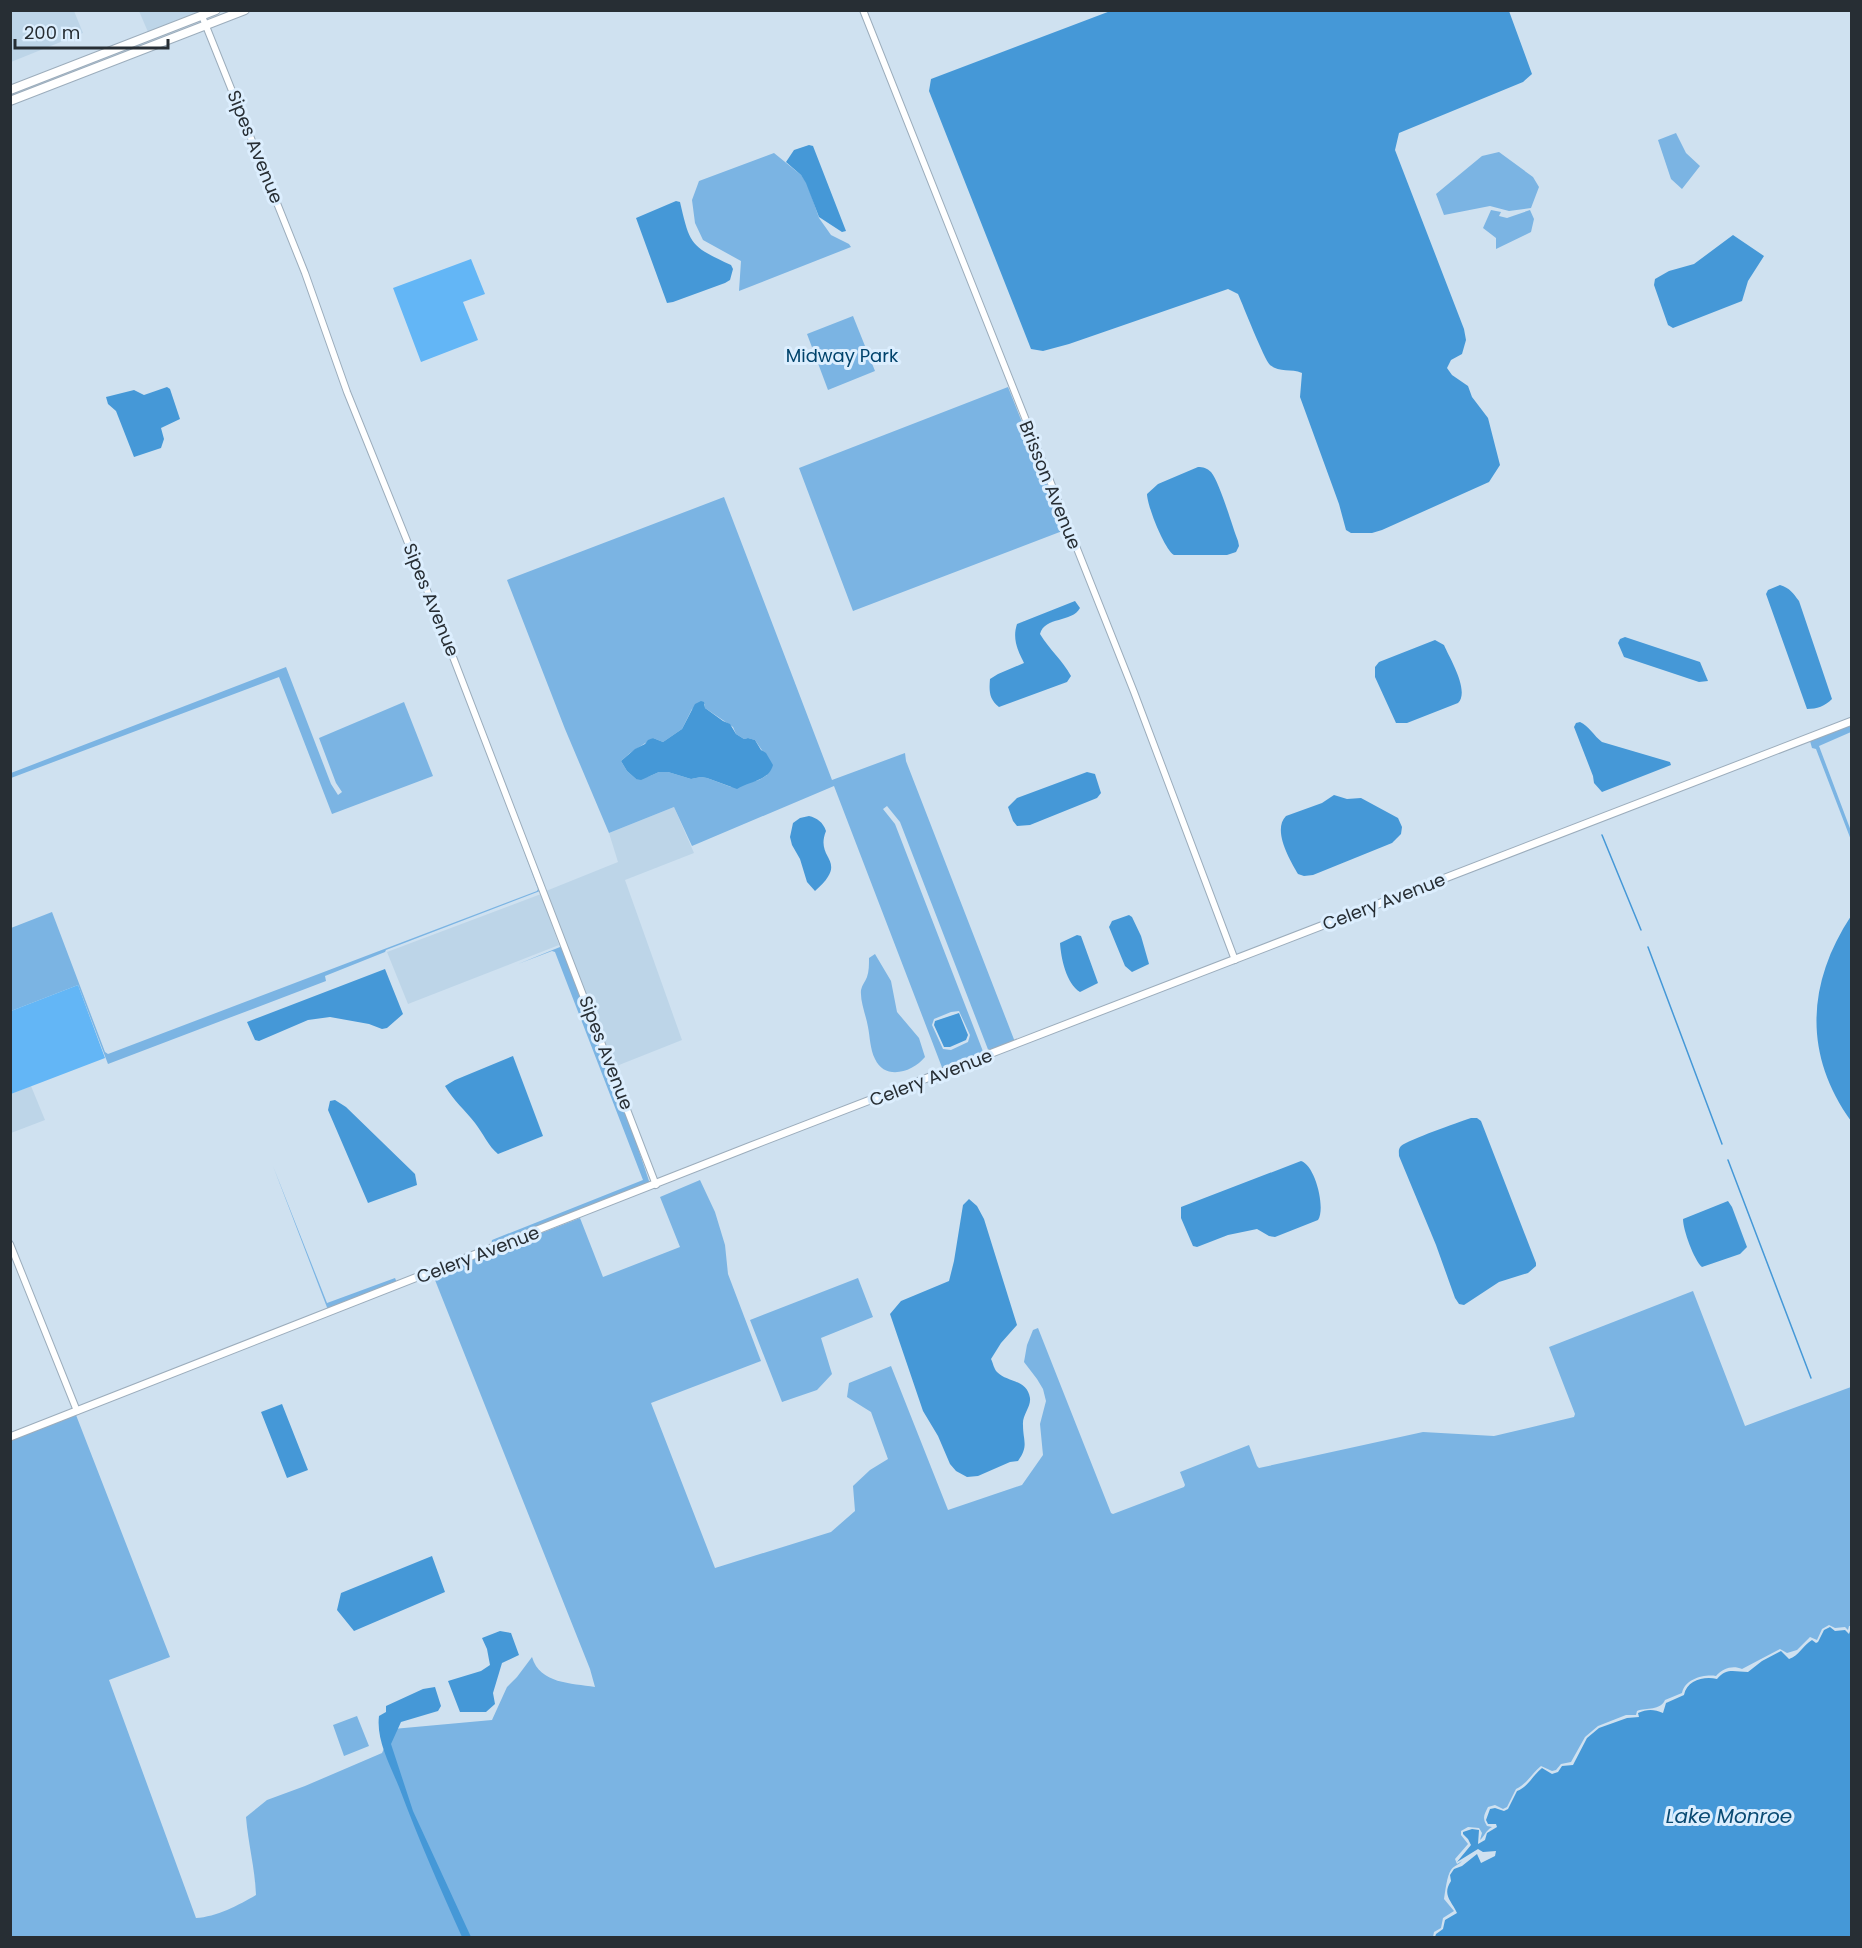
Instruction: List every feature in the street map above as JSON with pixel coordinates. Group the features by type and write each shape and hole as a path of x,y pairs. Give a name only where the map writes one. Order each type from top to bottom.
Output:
{"main road":[{"path":"10,90 216,10"},
{"path":"10,101 245,10"},
{"path":"129,44 133,54"},
{"path":"44,89 49,80 102,59 105,54"},
{"name":"Celery Avenue","path":"10,1437 751,1146 1851,721"}],"street":[{"name":"Brisson Avenue","path":"863,10 1134,692 1235,960"},
{"name":"Sipes Avenue","path":"202,16 305,273 343,382 442,628 656,1185"},
{"path":"10,1244 77,1411"}],"shaded area":[{"path":"11,10 74,11 83,33 11,62"},
{"path":"139,11 204,11 148,32"},
{"path":"471,259 485,294 463,302 478,340 421,362 393,288"},
{"path":"674,807 694,853 625,880 682,1040 614,1067 546,891 618,862 609,833"},
{"path":"541,894 559,945 408,1004 387,952"},
{"path":"78,985 105,1058 11,1094 11,1011"},
{"path":"31,1086 45,1120 11,1133 11,1094"}],"green space":[{"path":"1676,133 1686,153 1700,166 1682,189 1671,179 1658,140"},
{"path":"1499,152 1533,177 1539,187 1531,208 1509,211 1490,206 1444,215 1436,194 1482,156"},
{"path":"774,153 801,175 807,183 819,218 831,235 851,247 739,291 741,261 703,240 695,223 692,200 699,181"},
{"path":"1491,210 1501,212 1499,216 1507,218 1530,210 1534,219 1531,232 1496,249 1496,238 1483,228"},
{"name":"Midway Park","path":"853,316 875,371 828,390 807,334"},
{"path":"1008,387 1065,530 853,611 799,468"},
{"path":"724,497 832,780 905,753 906,761 1015,1042 989,1052 900,822 887,806 883,809 895,824 984,1054 943,1070 834,786 692,846 674,807 609,833 565,729 507,580","holes":["705,704 705,708 733,727 736,734 744,739 755,740 768,759 767,775 759,780 731,787 707,778 691,779 668,772 659,772 636,779 627,771 621,761 630,753 653,738 663,742 682,729 692,709","959,1011 970,1035 968,1042 951,1050 943,1049 932,1025 934,1019"]},
{"path":"286,667 331,784 338,795 342,792 336,783 319,738 404,702 433,776 332,814 279,677 11,778 11,773"},
{"path":"1851,724 1851,732 1819,746 1851,831 1851,840 1816,749 1812,748 1810,741"},
{"path":"516,830 540,891 386,950 325,976 326,981 108,1064 78,985 11,1011 11,928 52,912 105,1052 108,1054 537,891"},
{"path":"561,944 650,1184 491,1246 492,1240 643,1180 555,952 552,951 518,964 560,947"},
{"path":"875,954 891,981 897,1012 919,1038 925,1057 914,1067 899,1072 885,1070 875,1059 861,999 861,990 868,975 869,958"},
{"path":"273,1166 327,1303 395,1278 397,1283 328,1310"},
{"path":"700,1180 715,1212 725,1245 728,1274 761,1361 651,1403 715,1568 831,1532 855,1511 853,1486 870,1470 888,1459 871,1412 847,1397 849,1383 891,1366 948,1510 1022,1485 1043,1455 1040,1424 1046,1401 1043,1389 1024,1362 1033,1330 1038,1328 1113,1514 1184,1487 1180,1472 1249,1445 1259,1468 1423,1432 1494,1436 1574,1417 1575,1414 1549,1347 1693,1291 1745,1426 1851,1387 1852,1626 1849,1626 1848,1630 1845,1627 1835,1628 1829,1625 1822,1629 1817,1640 1810,1637 1797,1650 1787,1653 1780,1649 1742,1669 1728,1668 1716,1676 1696,1678 1687,1684 1682,1693 1665,1700 1660,1706 1637,1711 1636,1715 1626,1715 1598,1726 1585,1737 1571,1762 1561,1764 1552,1771 1541,1766 1516,1789 1507,1807 1503,1809 1495,1805 1488,1807 1484,1821 1487,1826 1492,1827 1480,1840 1482,1833 1479,1828 1468,1827 1461,1831 1461,1835 1468,1844 1455,1859 1457,1864 1462,1861 1450,1872 1444,1899 1454,1911 1443,1918 1441,1928 1434,1932 1433,1937 11,1938 11,1440 76,1415 170,1657 109,1680 196,1918 219,1913 256,1895 246,1817 267,1800 382,1753 393,1729 492,1720 507,1687 532,1657 536,1666 549,1677 567,1683 595,1687 590,1669 433,1275 580,1218 603,1277 680,1247 660,1197"},
{"path":"858,1278 873,1317 821,1338 832,1374 817,1390 782,1402 750,1320"},
{"path":"357,1716 369,1746 344,1756 333,1725"}],"water":[{"path":"1113,10 1509,11 1532,74 1523,82 1399,133 1395,150 1464,329 1466,340 1462,354 1451,360 1447,368 1452,375 1468,386 1472,397 1488,418 1500,465 1489,482 1382,530 1372,533 1351,533 1346,530 1339,504 1300,397 1302,373 1278,369 1270,365 1238,294 1228,289 1069,344 1043,351 1031,349 929,91 931,79"},
{"path":"809,145 813,146 846,231 842,232 819,217 806,183 801,175 786,162 794,150"},
{"path":"676,201 680,202 686,227 699,248 731,265 733,269 730,280 725,283 667,303 636,218"},
{"path":"1733,235 1764,256 1748,281 1742,301 1673,328 1668,325 1654,285 1655,279 1669,271 1694,264"},
{"path":"167,387 170,389 180,419 161,428 164,439 161,448 134,457 116,411 108,404 106,397 134,390 144,395"},
{"path":"1198,467 1211,472 1218,485 1238,541 1239,546 1236,552 1227,555 1174,555 1157,526 1147,494 1158,484"},
{"path":"1780,585 1789,589 1799,601 1832,699 1817,708 1807,709 1766,594 1768,590"},
{"path":"1075,601 1080,608 1076,613 1047,624 1040,634 1071,676 1067,682 999,707 990,694 990,679 1024,663 1015,640 1017,624"},
{"path":"1625,637 1700,662 1708,681 1699,682 1624,657 1618,643"},
{"path":"1435,640 1444,645 1454,666 1462,691 1461,698 1458,703 1407,723 1396,723 1375,677 1375,667 1379,662"},
{"path":"704,702 705,708 730,724 736,734 744,739 755,740 761,750 766,753 773,765 763,778 737,789 707,778 691,779 668,772 659,772 641,780 636,779 627,771 621,761 648,740 653,738 663,742 682,729 695,704"},
{"path":"1580,722 1602,742 1670,762 1671,765 1602,792 1594,783 1574,727"},
{"path":"1087,772 1095,774 1101,793 1097,798 1030,825 1017,826 1013,821 1008,807 1017,798"},
{"path":"1334,795 1347,799 1361,798 1398,818 1402,827 1401,834 1392,843 1313,875 1298,874 1284,845 1282,822 1286,816 1322,803"},
{"path":"809,816 819,821 825,828 824,849 831,866 825,880 815,891 807,882 790,837 793,823"},
{"path":"1129,915 1141,936 1149,964 1132,972 1125,966 1109,927 1112,921"},
{"path":"1851,916 1851,1121 1835,1096 1825,1070 1818,1044 1816,1019 1819,993 1826,967 1836,941"},
{"path":"1077,935 1081,936 1098,983 1080,992 1068,976 1060,943"},
{"path":"385,969 403,1014 387,1028 382,1029 369,1024 330,1017 308,1020 259,1041 255,1040 247,1022"},
{"path":"959,1013 968,1035 966,1040 950,1047 944,1047 934,1025 935,1021"},
{"path":"513,1056 543,1136 498,1154 445,1086"},
{"path":"335,1100 346,1107 415,1174 417,1185 368,1203 328,1110 330,1101"},
{"path":"1471,1118 1481,1121 1536,1266 1528,1273 1499,1282 1464,1305 1459,1304 1455,1298 1399,1151 1401,1146 1414,1139"},
{"path":"1301,1161 1311,1170 1318,1188 1321,1206 1318,1220 1275,1237 1257,1229 1228,1235 1197,1247 1193,1246 1181,1218 1181,1207"},
{"path":"969,1199 977,1206 984,1219 1017,1325 991,1359 997,1372 1025,1387 1030,1398 1023,1421 1024,1447 1018,1461 1010,1462 978,1476 967,1477 956,1471 950,1464 938,1436 923,1411 890,1314 901,1301 949,1281 963,1205"},
{"path":"1728,1201 1747,1247 1740,1254 1702,1267 1690,1244 1683,1219"},
{"path":"282,1404 308,1470 287,1478 261,1412"},
{"path":"432,1556 445,1592 354,1631 337,1610 341,1593"},
{"name":"Lake Monroe","path":"1830,1627 1835,1631 1845,1630 1849,1634 1851,1628 1851,1937 1435,1937 1443,1929 1445,1920 1457,1913 1447,1894 1451,1881 1450,1875 1454,1869 1462,1866 1477,1854 1481,1863 1495,1856 1496,1851 1483,1852 1478,1849 1457,1862 1471,1845 1463,1832 1472,1829 1479,1830 1478,1844 1485,1840 1487,1833 1497,1827 1496,1824 1488,1824 1486,1820 1490,1809 1504,1811 1508,1809 1517,1791 1542,1768 1552,1774 1558,1772 1562,1766 1573,1765 1587,1738 1599,1728 1627,1718 1639,1717 1638,1713 1644,1711 1654,1710 1663,1713 1666,1703 1684,1695 1689,1686 1697,1680 1717,1679 1728,1672 1748,1672 1781,1651 1789,1659 1792,1658 1812,1640 1818,1642 1824,1630"},
{"path":"500,1631 511,1633 519,1655 502,1663 493,1693 495,1704 486,1712 460,1712 448,1681 481,1671 490,1665 482,1638"},
{"path":"435,1687 441,1706 438,1711 401,1722 391,1744 413,1811 471,1937 462,1937 384,1752 380,1734 379,1716 386,1712 386,1706 423,1689"}],"waterway":[{"path":"1602,835 1641,930"},
{"path":"1648,947 1722,1144"},
{"path":"1728,1160 1811,1378"}]}
